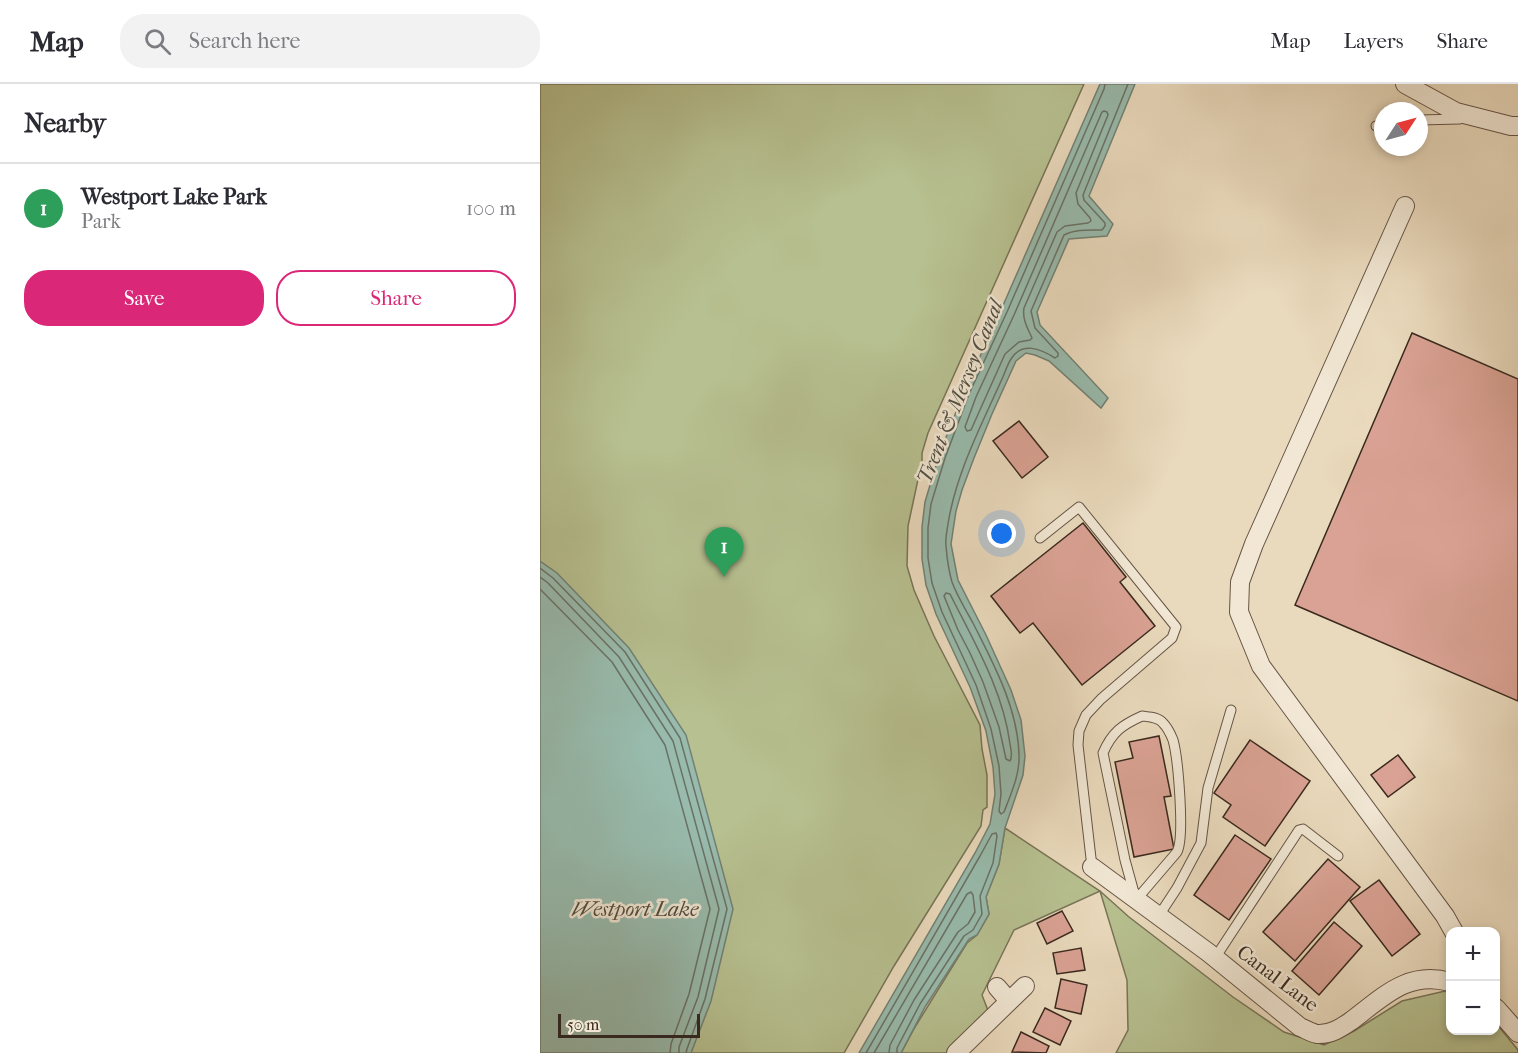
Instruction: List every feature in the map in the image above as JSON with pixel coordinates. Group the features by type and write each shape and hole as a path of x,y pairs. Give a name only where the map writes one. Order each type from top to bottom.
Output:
{"street":[{"path":"1404,84 1455,112 1478,119 1518,126"},
{"path":"1405,206 1254,544 1240,582 1239,612 1261,666 1451,927"},
{"name":"Canal Lane","path":"1092,867 1215,958 1300,1027 1317,1034 1338,1030 1396,987 1418,979 1446,981"},
{"path":"956,1053 1003,994 1024,986"},
{"path":"1500,1013 1518,1033"}],"lane":[{"path":"1428,120 1478,119"},
{"path":"1040,537 1079,507 1176,627 1172,638 1101,699 1086,715 1079,731 1078,745 1092,867"},
{"path":"1158,917 1202,843 1208,788 1231,710"},
{"path":"1142,716 1154,717 1163,723 1172,738 1177,761 1181,829 1180,846 1177,852 1136,900 1125,860 1103,753 1114,733 1127,723 1142,716"},
{"path":"1215,958 1299,830 1303,829 1338,856"}],"green space":[{"path":"540,84 1084,84 928,433 908,526 907,566 914,590 934,636 980,725 987,775 987,807 983,810 981,826 894,966 844,1053 540,1053"},
{"path":"1005,828 1100,891 1014,930 982,995 989,1013 949,1053 901,1053 967,943 977,935 989,914 986,897 999,864"},
{"path":"1100,891 1129,917 1233,997 1284,1032 1324,1045 1354,1031 1402,1001 1445,991 1446,1035 1500,1035 1500,1028 1518,1053 1116,1053 1128,1030 1127,980"}],"water":[{"path":"1100,84 1135,84 1089,196 1113,224 1107,236 1069,239 1037,312 1040,325 1108,398 1101,408 1049,361 1035,355 1026,353 1016,361 962,490 951,544 958,580 1011,690 1021,720 1025,756 1023,775 1005,828 999,864 986,897 989,914 977,935 969,939 925,1007 901,1053 859,1053 990,824 995,794 993,767 986,731 970,687 936,614 926,585 922,559 925,502 939,455 964,392"},
{"name":"Westport Lake","path":"540,561 557,573 629,648 686,735 733,909 711,1001 691,1053 540,1053"}],"building":[{"path":"1412,333 1518,379 1518,701 1295,605"},
{"path":"1019,421 1048,457 1022,478 993,441"},
{"path":"1083,523 1126,577 1120,582 1155,626 1082,685 1033,623 1020,633 991,596"},
{"path":"1159,736 1171,796 1164,797 1174,849 1134,857 1115,762 1133,758 1129,742"},
{"path":"1250,740 1310,781 1265,846 1223,817 1231,805 1214,793"},
{"path":"1398,755 1415,777 1388,797 1371,775"},
{"path":"1235,835 1271,859 1229,920 1194,895"},
{"path":"1328,859 1360,887 1295,961 1263,932"},
{"path":"1379,880 1420,934 1392,956 1350,901"},
{"path":"1062,911 1073,931 1047,944 1037,923"},
{"path":"1334,922 1362,946 1319,995 1292,971"},
{"path":"1081,948 1085,970 1057,974 1053,953"},
{"path":"1061,979 1087,985 1081,1014 1055,1008"},
{"path":"1045,1008 1071,1021 1060,1045 1033,1032"},
{"path":"1021,1032 1049,1046 1046,1053 1012,1052"}],"place":[{"name":"Westport Lake Park","path":"724,577"}],"water label":[{"name":"Trent & Mersey Canal","path":"960,392"}]}
